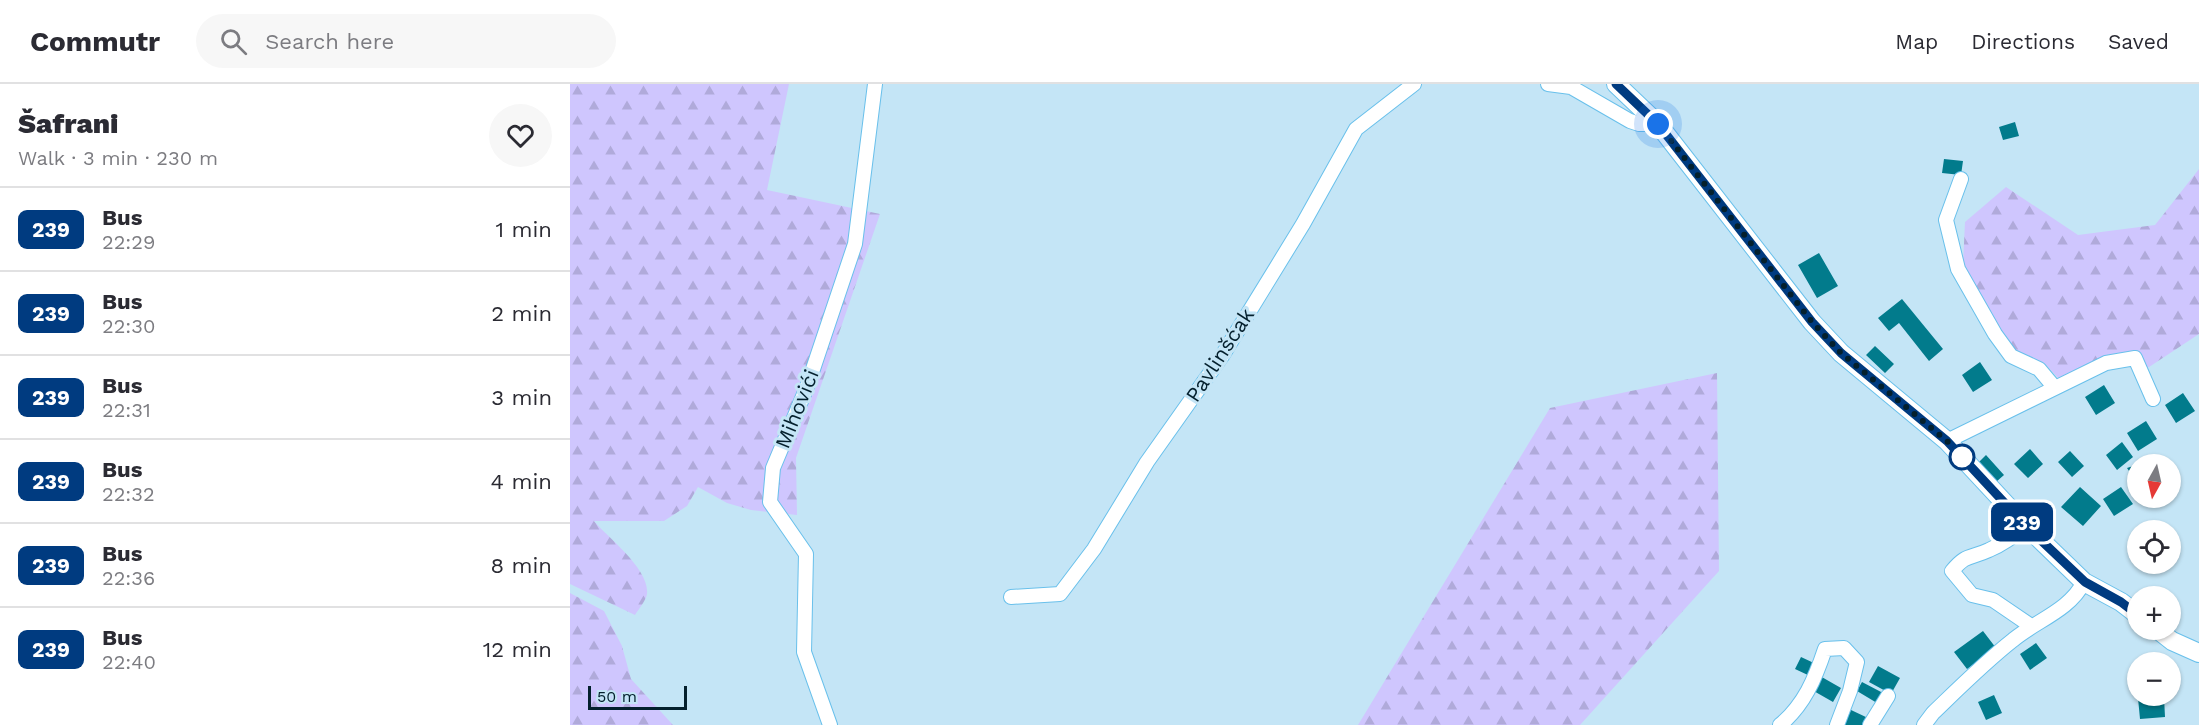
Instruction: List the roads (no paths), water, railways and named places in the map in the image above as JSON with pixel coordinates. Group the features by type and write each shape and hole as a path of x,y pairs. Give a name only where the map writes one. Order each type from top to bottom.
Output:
{"street":[{"name":"Mihovići","path":"830,725 804,652 806,554 770,502 773,468 807,387 855,243 875,84"},
{"name":"Pavlinšćak","path":"1011,597 1060,594 1094,549 1147,462 1222,356 1304,224 1356,129 1414,84"},
{"path":"1548,84 1571,87 1630,121 1639,124 1658,124"},
{"path":"1616,84 1658,124 1812,322 1841,353 1947,441 2026,526 2085,582 2127,607"},
{"path":"1961,179 1946,220 1958,269 2011,356 2039,369 2055,388"},
{"path":"1947,441 2106,363 2135,358 2153,399"},
{"path":"2026,526 2002,544 1986,552 1963,558 1952,571 1972,595 1993,600 2031,626"},
{"path":"1924,725 1933,712 2011,641 2031,626 2060,611 2077,596 2085,582"},
{"path":"2171,640 2199,652"},
{"path":"1780,725 1804,699 1825,650 1844,648 1857,662 1850,691 1837,725"},
{"path":"1870,725 1888,696"}]}
